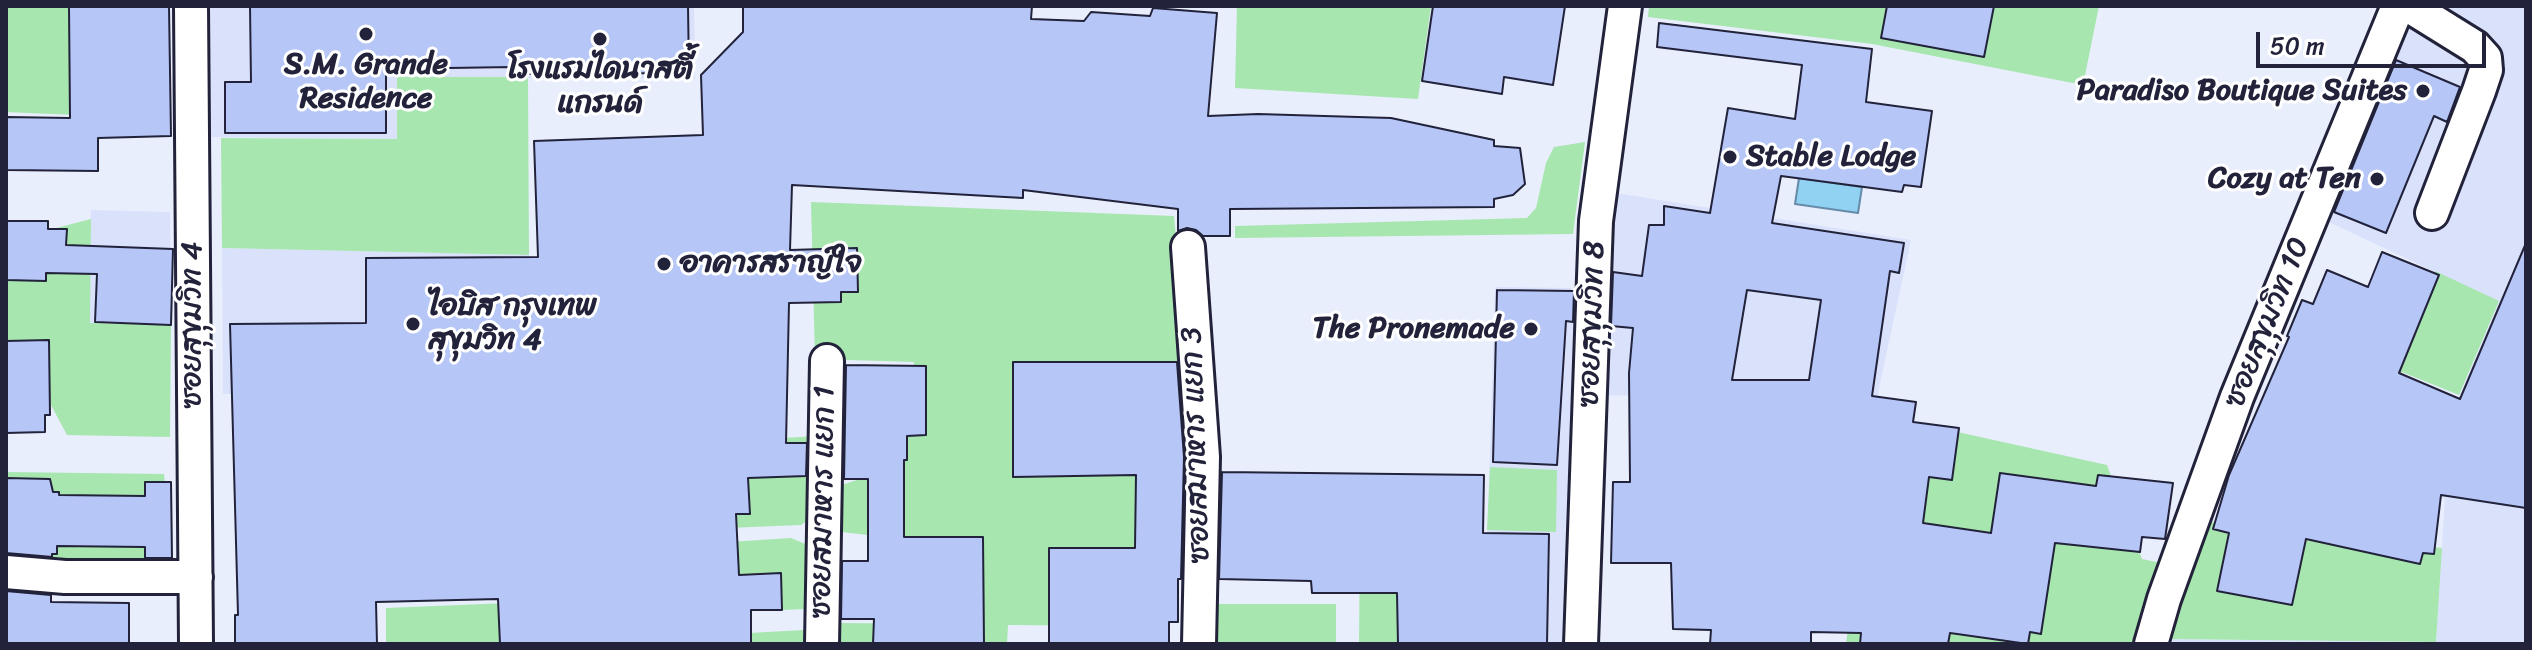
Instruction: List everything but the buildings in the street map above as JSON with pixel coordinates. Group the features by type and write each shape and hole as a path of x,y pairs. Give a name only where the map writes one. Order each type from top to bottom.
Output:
{"street":[{"name":"ซอยสุขุมวิท 4","path":"191,6 196,644"},
{"name":"ซอยสุขุมวิท 8","path":"1581,644 1596,221 1625,6"},
{"name":"ซอยสุขุมวิท 10","path":"2151,644 2164,599 2237,397 2398,6"},
{"path":"2409,6 2475,47 2485,58 2486,70 2479,91 2432,213"},
{"name":"ซอยสมาหาร แยก 3","path":"1188,247 1203,457 1199,644"},
{"name":"ซอยสมาหาร แยก 1","path":"822,644 827,361"},
{"path":"6,572 65,577 196,577"}],"shaded area":[{"path":"203,6 694,6 695,79 397,77 398,139 204,137"},
{"path":"2409,6 2526,6 2526,644 2165,644 2167,639 2436,642 2445,498 2419,492 2499,302 2318,217"},
{"path":"1616,193 1911,240 1879,388 1868,482 1711,397 1597,395 1603,251"},
{"path":"91,210 170,212 171,325 89,323"},
{"name":"ไอบิส กรุงเทพ สุขุมวิท 4","path":"222,248 529,255 534,391 223,394"},
{"path":"1495,287 1571,288 1577,316 1562,644 1484,644"}],"green space":[{"path":"6,6 85,6 74,115 6,112"},
{"path":"1237,6 1431,6 1418,99 1235,88"},
{"path":"1649,6 2099,6 2083,85 1872,44 1648,17"},
{"path":"397,77 528,77 529,255 222,248 221,138 397,139"},
{"path":"1585,142 1573,234 1235,238 1235,226 1527,218 1536,208 1546,163 1554,147"},
{"path":"811,202 1174,216 1187,362 1151,362 1139,626 1008,625 1007,644 834,644 834,623 967,624 970,547 833,531 833,488 902,465 914,362 815,359"},
{"path":"91,219 90,323 171,325 170,437 67,435 36,377 6,375 6,241"},
{"path":"2435,271 2499,301 2459,395 2402,372 2399,379 2380,371"},
{"path":"1876,414 2107,465 2142,559 2161,563 2140,644 1846,644"},
{"path":"817,436 811,518 801,525 654,531 612,448"},
{"path":"1490,467 1557,470 1556,532 1487,530"},
{"path":"6,472 164,474 172,573 6,570"},
{"path":"2210,522 2442,548 2436,642 2167,639"},
{"path":"1360,534 1413,535 1411,644 1359,644"},
{"path":"791,538 810,546 805,609 733,612 729,542"},
{"path":"508,603 508,644 386,644 386,608"},
{"path":"1215,604 1336,604 1336,644 1214,644"},
{"path":"804,630 803,644 732,644 731,634"}],"water":[{"path":"1799,178 1862,187 1858,213 1795,204"}],"place":[{"name":"S.M. Grande Residence","path":"366,34"},
{"name":"โรงแรมไดนาสตี้ แกรนด์","path":"600,39"},
{"name":"Paradiso Boutique Suites","path":"2423,91"},
{"name":"Stable Lodge","path":"1730,157"},
{"name":"Cozy at Ten","path":"2377,179"},
{"name":"อาคารสราญ์ใจ","path":"664,264"},
{"name":"ไอบิส กรุงเทพ สุขุมวิท 4","path":"413,324"},
{"name":"The Pronemade","path":"1531,329"}]}
